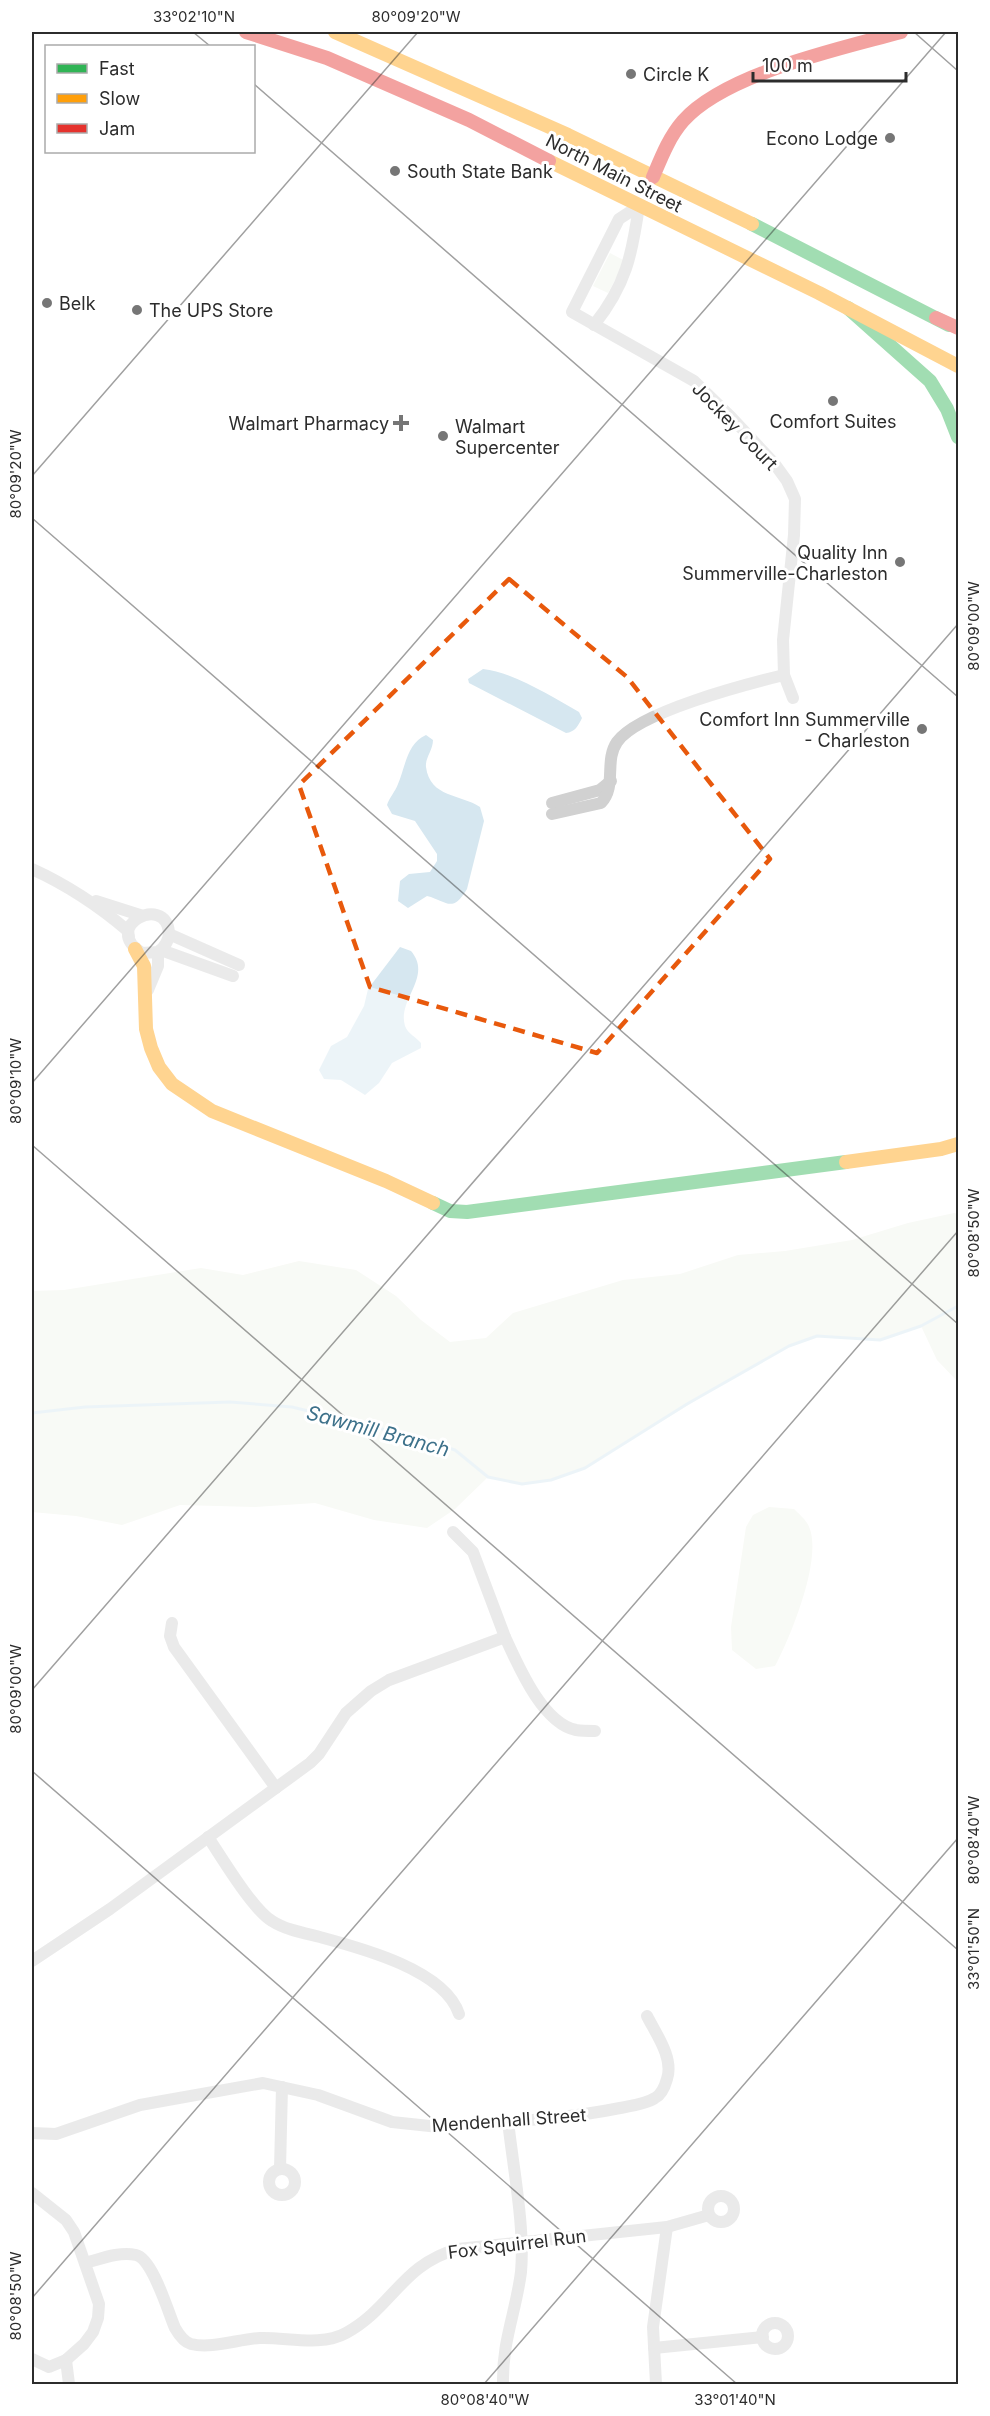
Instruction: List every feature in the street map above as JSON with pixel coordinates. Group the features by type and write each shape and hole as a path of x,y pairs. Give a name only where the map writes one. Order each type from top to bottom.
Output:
{"main road":[{"name":"North Main Street","path":"246,32 327,58 469,120 646,191 958,329"},
{"name":"North Main Street","path":"335,32 490,99 848,308 958,366"},
{"path":"646,191 666,147 688,115 729,88 837,50 901,32"},
{"path":"848,308 930,381 947,409 958,437"},
{"path":"132,944 144,966 147,1029 159,1067 172,1084 189,1098 212,1111 386,1181 450,1211 479,1211 941,1149 958,1144"}],"street":[{"name":"Jockey Court","path":"646,191 619,219 572,312 694,381 774,463 787,481 795,499 794,535 783,640 784,675 794,698"},
{"path":"594,325 611,304 628,268 646,191"},
{"path":"552,808 601,803 606,798 611,781 612,752 618,740 632,728 744,684 784,675"},
{"path":"32,869 59,881 129,931 132,944 142,953 160,951 233,976"},
{"path":"79,895 140,915 159,916 168,927 169,934 160,951 158,966 148,989 146,1005"},
{"path":"132,944 130,925 140,915"},
{"path":"169,934 239,965"},
{"path":"453,1532 473,1552 505,1637 526,1683 545,1708 575,1730 595,1731"},
{"path":"172,1623 170,1636 174,1647 276,1788"},
{"path":"32,1961 276,1788 319,1754 346,1713 370,1690 388,1680 505,1637"},
{"path":"208,1837 260,1911 272,1922 343,1943 419,1972 448,1992 455,2001 459,2014"},
{"name":"Mendenhall Street","path":"32,2133 56,2134 140,2105 263,2083 318,2095 392,2122 439,2127 589,2114 656,2098 668,2077 668,2064 665,2052 647,2016"},
{"path":"280,2169 282,2086"},
{"path":"503,2385 503,2359 520,2272 521,2242 508,2121"},
{"path":"32,2193 66,2220 74,2232 99,2304 98,2318 93,2332 66,2360 49,2367 32,2359"},
{"name":"Fox Squirrel Run","path":"85,2263 115,2255 139,2255 149,2264 175,2328 181,2338 191,2344 259,2338 327,2340 362,2324 426,2260 458,2249 668,2227 709,2215"},
{"path":"656,2385 653,2327 668,2227"},
{"path":"654,2348 763,2337"},
{"path":"66,2360 69,2385"}],"highlighted area":[{"path":"509,579 627,677 770,859 597,1053 370,987 299,785"}],"shaded area":[{"path":"610,253 625,261 608,293 593,286"},
{"path":"483,669 507,675 557,699 579,712 582,718 579,724 574,730 566,733 469,683 468,679"},
{"path":"426,735 433,740 426,767 433,784 447,794 480,807 484,821 467,889 462,897 453,904 449,904 427,896 408,908 398,901 400,881 409,874 430,872 437,861 437,854 415,821 392,814 387,805 398,784 407,756 415,744"},
{"path":"400,947 411,951 417,961 417,979 404,1016 406,1029 421,1043 421,1048 392,1063 379,1083 365,1095 341,1080 324,1079 319,1070 331,1046 347,1037 364,1006 368,989"},
{"path":"958,1214 958,1382 937,1360 921,1326 880,1340 817,1336 789,1346 744,1371 585,1468 551,1480 522,1484 488,1477 455,1509 427,1528 374,1520 315,1503 255,1507 180,1505 122,1525 76,1516 32,1512 32,1291 64,1290 201,1268 243,1275 299,1261 356,1270 396,1296 421,1320 450,1342 486,1338 513,1313 623,1280 680,1274 738,1255 785,1251 852,1240 908,1223"},
{"path":"769,1507 794,1509 803,1517 812,1536 812,1554 804,1595 775,1666 756,1669 732,1650 731,1627 746,1527 753,1515"}],"waterway":[{"name":"Sawmill Branch","path":"32,1413 85,1407 230,1402 292,1407 415,1437 455,1450 488,1477 522,1484 551,1480 585,1468 687,1404 789,1346 817,1336 880,1340 921,1326 958,1306"}],"traffic: fast":[{"path":"752,224 949,325"},
{"path":"848,308 930,381 947,409 958,437"},
{"path":"433,1203 450,1211 467,1212 846,1162"}],"traffic: slow":[{"path":"335,32 568,135 752,224"},
{"path":"549,161 819,293 958,366"},
{"path":"135,949 144,966 146,1029 151,1048 159,1067 172,1084 212,1111 386,1181 433,1203"},
{"path":"846,1162 941,1149 958,1144"}],"traffic: jam":[{"path":"246,32 327,58 469,120 549,161"},
{"path":"653,177 669,141 683,121 702,104 727,89 785,65 901,32"},
{"path":"936,318 958,328"}],"place":[{"name":"Circle K","path":"631,74"},
{"name":"Econo Lodge","path":"890,138"},
{"name":"South State Bank","path":"395,171"},
{"name":"Belk","path":"47,303"},
{"name":"The UPS Store","path":"137,310"},
{"name":"Comfort Suites","path":"833,401"},
{"name":"Walmart Pharmacy","path":"401,423"},
{"name":"Walmart Supercenter","path":"443,436"},
{"name":"Quality Inn Summerville-Charleston","path":"900,562"},
{"name":"Comfort Inn Summerville - Charleston","path":"922,729"}]}
